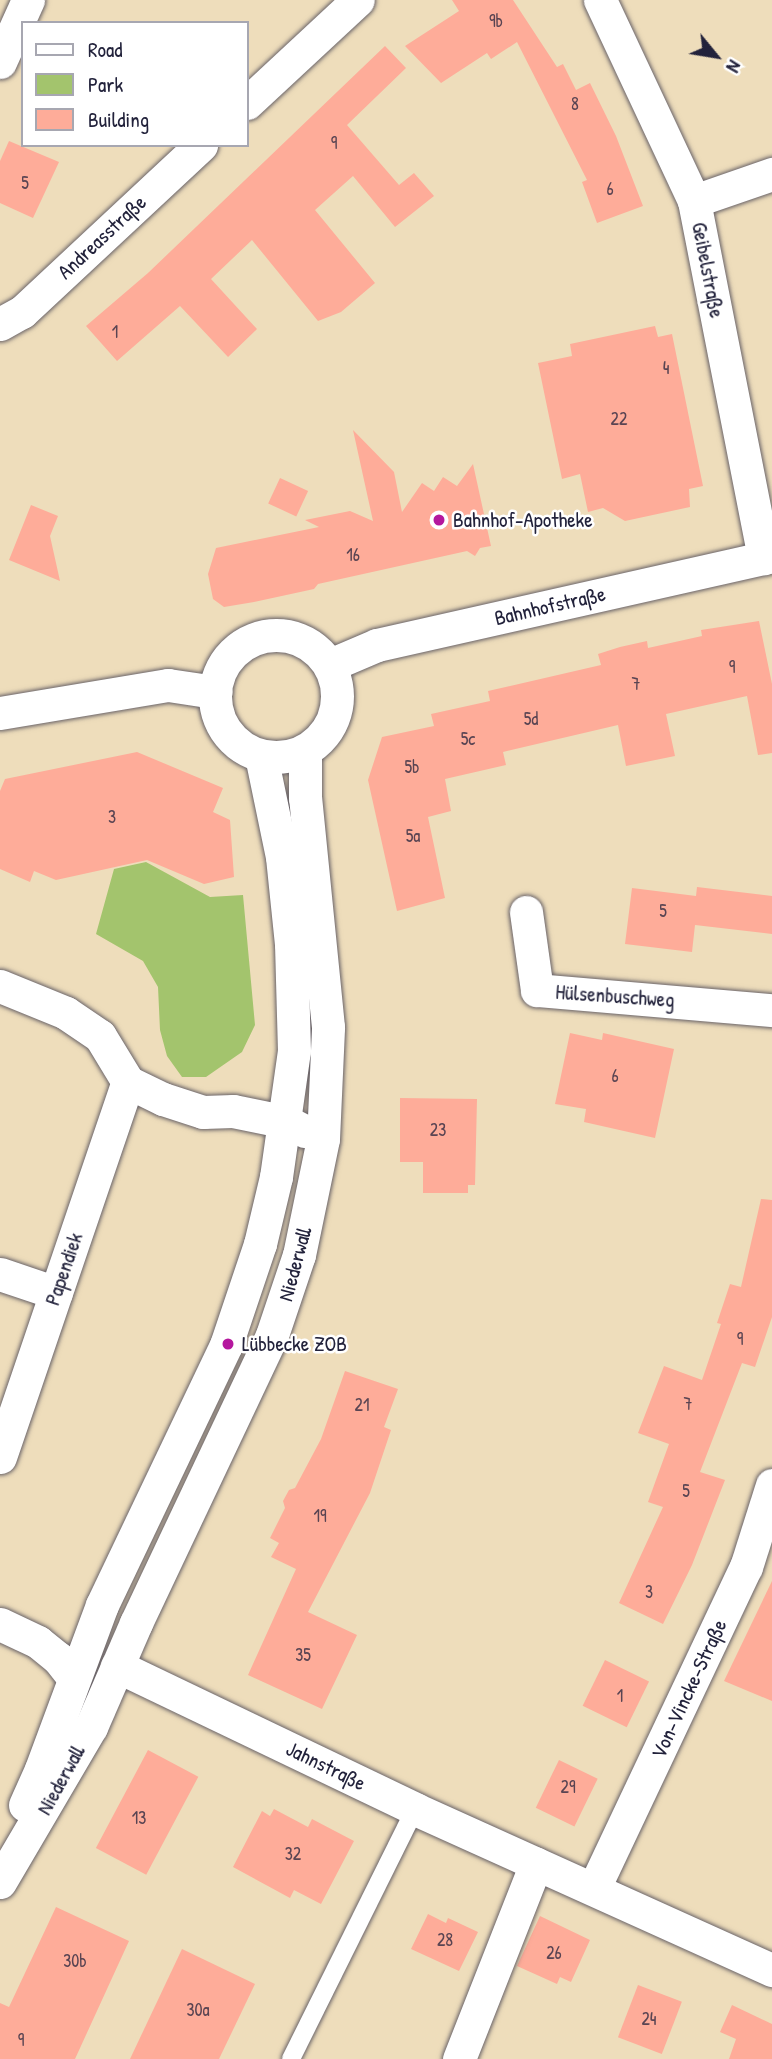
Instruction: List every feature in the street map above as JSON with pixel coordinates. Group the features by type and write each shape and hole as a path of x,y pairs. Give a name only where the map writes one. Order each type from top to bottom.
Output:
{"street":[{"path":"0,62 28,0"},
{"path":"248,102 358,0"},
{"name":"Geibelstraße","path":"600,0 694,201 768,557"},
{"name":"Andreasstraße","path":"0,324 22,312 199,147"},
{"path":"694,201 772,174"},
{"name":"Bahnhofstraße","path":"330,665 377,645 768,557"},
{"path":"266,635 285,635 303,640 318,650 330,665 337,684 338,704 332,722 321,739 305,751 284,758 261,756 231,739 216,709 215,692 224,663 233,652 248,641 266,635"},
{"path":"0,713 168,685 215,692"},
{"name":"Niederwall","path":"0,1882 90,1727 287,1298 323,1139 328,1027 305,798 305,751"},
{"name":"Niederwall","path":"0,1864 41,1769 102,1605 226,1345 260,1244 287,1122 294,1051 291,944 282,857 261,756"},
{"name":"Hülsenbuschweg","path":"526,912 537,990 772,1010"},
{"path":"0,986 66,1013 100,1036 128,1082 163,1099 203,1112 233,1111 287,1122 323,1139"},
{"name":"Papendiek","path":"0,1457 128,1082"},
{"path":"0,1274 56,1293"},
{"name":"Von-Vincke-Straße","path":"594,1888 746,1567 772,1485"},
{"path":"0,1624 38,1643 58,1658 73,1677"},
{"name":"Jahnstraße","path":"117,1666 415,1809 772,1970"},
{"path":"459,2059 536,1864"}],"lane":[{"path":"291,2059 415,1809"}],"green space":[{"path":"146,862 210,897 243,895 255,1025 242,1052 206,1077 182,1077 167,1056 160,1030 158,987 143,961 96,934 114,869"}],"building":[{"path":"452,0 513,0 557,67 563,64 576,90 590,83 616,136 643,206 597,223 582,182 587,180 517,42 491,59 487,53 441,83 405,46 459,11"},
{"path":"385,46 406,68 347,125 399,185 414,173 434,196 395,227 353,176 315,210 375,283 341,312 318,321 252,240 211,279 257,329 228,357 180,306 117,361 86,326 148,273"},
{"path":"9,141 59,162 33,218 0,203 0,161"},
{"path":"655,326 658,337 672,334 703,486 689,489 690,507 625,521 603,508 588,512 580,474 562,479 538,363 572,356 570,344"},
{"path":"353,430 394,472 402,512 422,483 434,491 443,477 457,486 473,464 491,546 480,548 475,556 467,551 318,584 314,589 254,602 224,607 213,599 208,574 216,548 319,527 305,520 350,511 373,521"},
{"path":"280,478 308,491 296,516 268,503"},
{"path":"31,505 58,516 50,536 60,581 9,560"},
{"path":"759,621 772,684 772,753 758,755 747,696 666,714 675,756 626,766 618,725 503,752 506,765 445,779 451,811 428,817 445,898 397,911 368,780 382,737 434,726 431,714 490,701 488,691 601,665 598,654 620,647 647,641 648,648 702,636 701,630"},
{"path":"137,752 223,788 213,812 230,820 234,877 204,884 147,860 56,880 34,871 30,882 0,869 0,791 5,779"},
{"path":"697,887 772,896 772,934 695,925 692,952 625,944 632,888 696,896"},
{"path":"570,1033 602,1040 603,1033 674,1049 655,1138 584,1122 586,1109 555,1104"},
{"path":"400,1098 477,1099 475,1185 468,1185 468,1193 423,1193 423,1162 400,1162"},
{"path":"761,1199 772,1200 772,1317 755,1367 742,1363 700,1472 725,1480 692,1565 663,1624 619,1603 663,1507 648,1502 669,1444 638,1433 664,1366 702,1380 721,1324 717,1323 730,1284 741,1287"},
{"path":"345,1371 398,1389 384,1427 391,1430 370,1493 308,1612 357,1635 322,1709 248,1675 296,1569 271,1557 279,1543 270,1538 285,1508 283,1501 289,1490 295,1488 321,1439"},
{"path":"772,1581 772,1701 724,1681"},
{"path":"605,1660 649,1681 627,1727 583,1706"},
{"path":"148,1750 198,1777 146,1875 96,1848"},
{"path":"559,1760 598,1779 574,1826 536,1808"},
{"path":"274,1809 308,1827 312,1819 354,1841 321,1904 294,1890 290,1898 233,1867 262,1811 270,1816"},
{"path":"56,1907 129,1941 75,2059 0,2059 0,2003 9,2007"},
{"path":"428,1914 446,1923 448,1918 478,1932 459,1971 411,1949"},
{"path":"540,1916 590,1940 571,1982 560,1977 557,1984 517,1966"},
{"path":"182,1949 255,1984 219,2059 130,2059"},
{"path":"638,1985 682,2002 662,2054 618,2037"},
{"path":"732,2005 772,2024 772,2059 729,2059 736,2039 720,2032"}],"place":[{"name":"Bahnhof-Apotheke","path":"439,520"},
{"name":"Lübbecke ZOB","path":"228,1344"}]}
